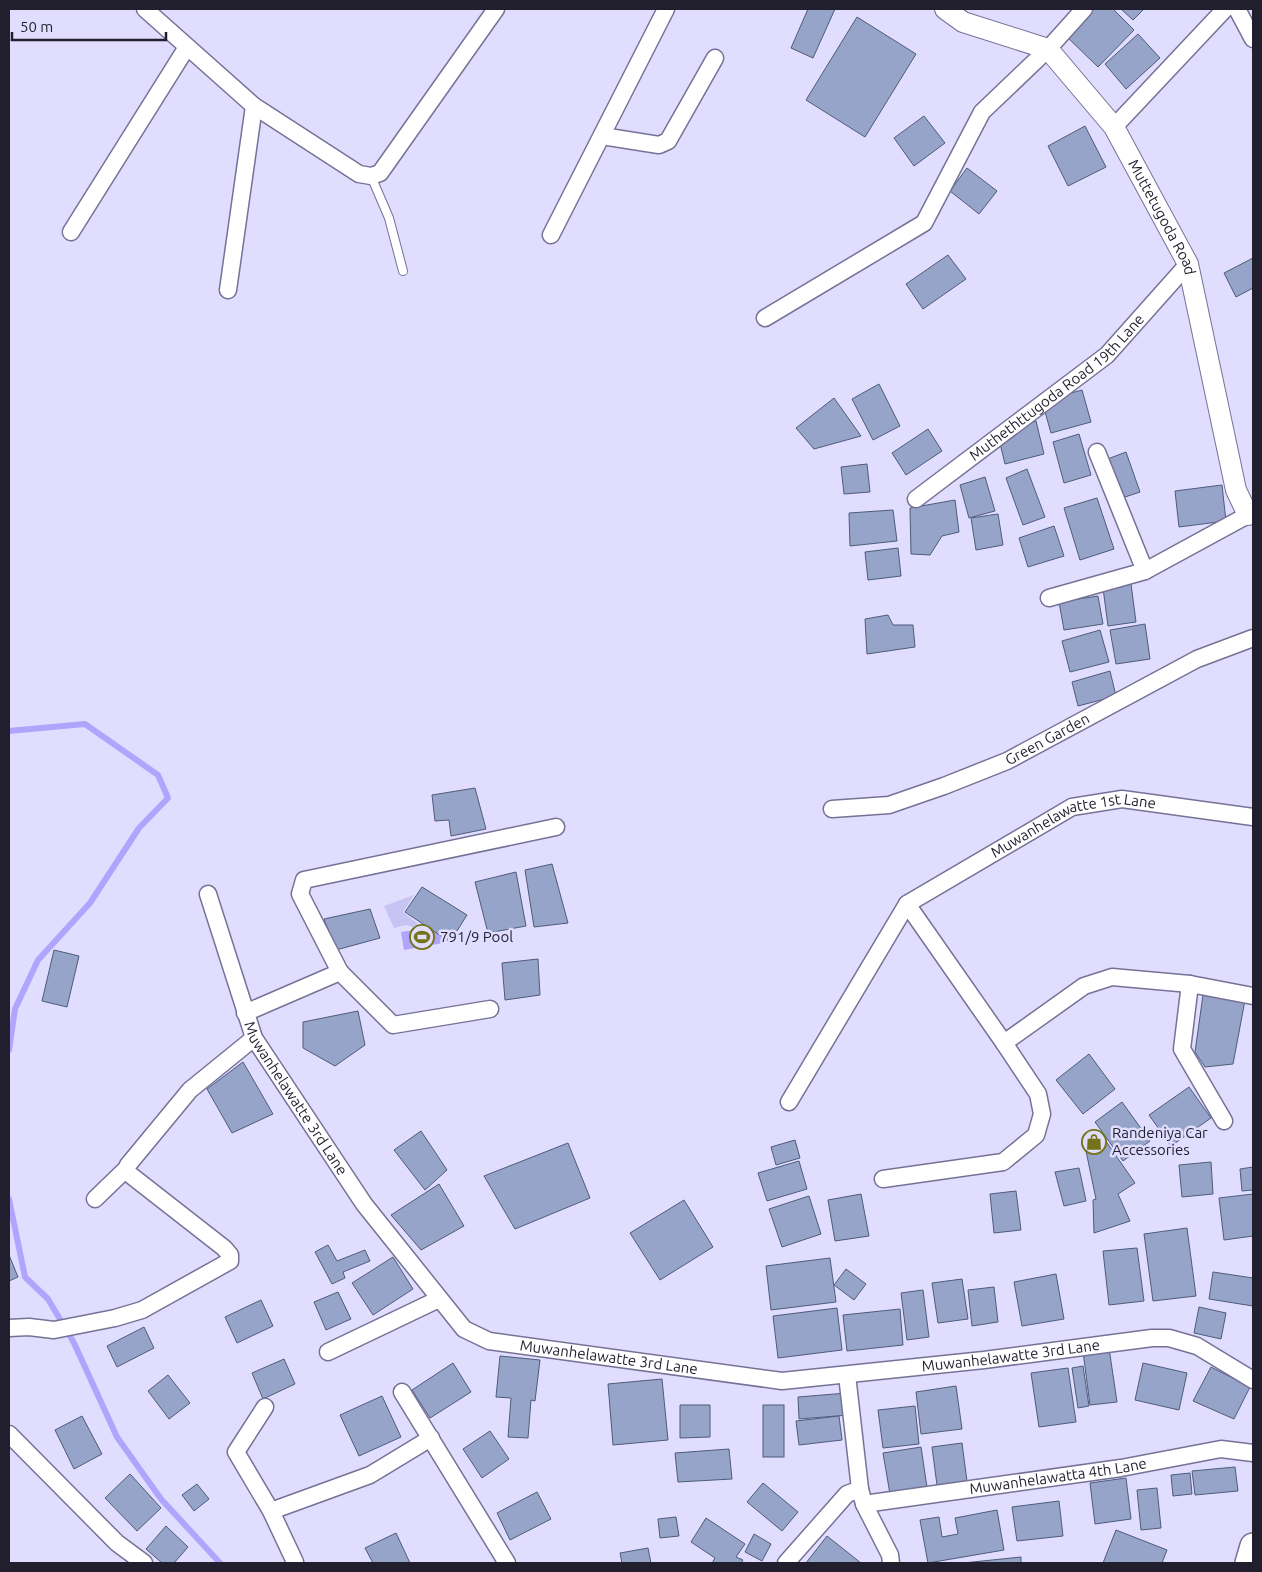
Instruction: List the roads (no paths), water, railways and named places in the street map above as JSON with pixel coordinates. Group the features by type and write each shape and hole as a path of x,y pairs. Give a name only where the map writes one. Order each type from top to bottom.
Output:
{"main road":[{"path":"1248,1563 1253,1546"}],"street":[{"path":"145,9 254,106 359,174 371,176 380,173 496,9"},
{"path":"551,235 666,9"},
{"path":"945,9 963,22 1048,49"},
{"path":"764,318 924,222 982,112 1048,49 1084,9"},
{"path":"1114,127 1225,9"},
{"path":"1237,9 1253,39"},
{"path":"71,232 187,47"},
{"name":"Muttetugoda Road","path":"1048,49 1114,127 1188,264 1236,490 1251,514"},
{"path":"602,136 659,144 668,141 715,58"},
{"path":"228,290 254,106"},
{"name":"Muthethttugoda Road 19th Lane","path":"916,499 1107,355 1188,264"},
{"path":"1097,452 1145,571"},
{"path":"1049,598 1145,571 1251,514"},
{"name":"Green Garden","path":"832,809 889,805 1007,761 1198,659 1253,638"},
{"name":"Muwanhelawatte 1st Lane","path":"907,904 1072,807 1122,799 1253,816"},
{"path":"490,1009 393,1025 340,972 300,894 304,880 556,827"},
{"name":"Muwanhelawatte 3rd Lane","path":"208,894 254,1038 364,1204 464,1328 489,1340 782,1381 984,1360 1152,1338 1169,1338 1197,1346 1253,1380"},
{"path":"789,1102 907,904 1038,1094 1042,1114 1036,1135 1003,1162 882,1179"},
{"path":"245,1013 340,972"},
{"path":"1004,1043 1084,986 1112,977 1190,984 1253,996"},
{"path":"1190,984 1182,1049 1224,1121"},
{"path":"95,1199 127,1168 190,1090 254,1038"},
{"path":"9,1328 30,1327 54,1330 142,1310 230,1261 230,1255 224,1248 128,1173 127,1168"},
{"path":"328,1352 439,1299"},
{"path":"847,1375 862,1497 890,1555 891,1563"},
{"path":"402,1392 507,1563"},
{"path":"265,1407 236,1452 271,1511 294,1562"},
{"path":"9,1434 117,1543 144,1563"},
{"path":"271,1511 370,1475 431,1438"},
{"name":"Muwanhelawatta 4th Lane","path":"786,1563 847,1494 862,1497 1121,1468 1221,1449 1253,1453"}],"lane":[{"path":"371,176 389,218 403,270"}],"waterway":[{"path":"9,731 85,724 158,775 168,798 139,828 90,903 38,960 15,1009 9,1050"},
{"path":"9,1199 25,1277 48,1299 74,1343 117,1437 161,1499 220,1563"}],"place":[{"name":"791/9 Pool","path":"422,937"},
{"name":"Randeniya Car Accessories","path":"1094,1142"}]}
